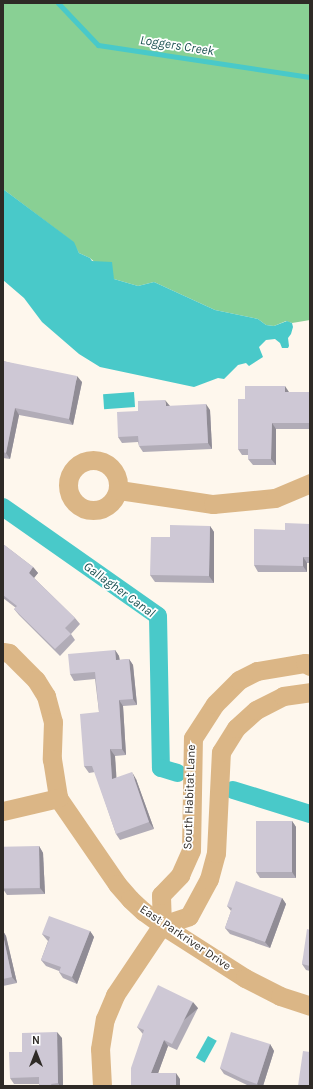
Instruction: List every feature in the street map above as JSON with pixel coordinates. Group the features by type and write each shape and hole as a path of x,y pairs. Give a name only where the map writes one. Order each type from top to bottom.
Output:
{"street":[{"path":"118,490 213,504 275,498 310,483"},
{"name":"East Parkriver Drive","path":"3,652 8,653 36,680 46,696 53,722 52,759 58,798 117,884 143,911 162,925 262,988 310,1006"},
{"name":"South Habitat Lane","path":"162,925 161,895 180,875 190,850 193,738 215,704 239,680 257,671 305,663 310,666"},
{"path":"102,1086 100,1049 105,1019 115,995 162,925 189,916 209,880 216,853 221,752 236,728 256,710 283,696 310,692"},
{"path":"3,811 58,798"}],"green space":[{"path":"3,3 310,3 310,320 292,323 286,321 274,326 266,325 258,319 215,310 154,282 138,286 114,279 90,258 79,253 73,242 3,189"}],"water":[{"path":"3,189 74,242 79,253 90,258 92,261 112,262 114,279 138,286 154,282 215,310 258,319 266,325 274,326 287,321 292,323 293,327 288,338 288,348 282,348 280,343 275,339 266,340 259,347 263,357 249,366 246,363 238,365 224,379 218,378 194,387 100,367 79,354 42,322 24,298 3,280"},
{"path":"134,392 135,407 104,409 103,394"},
{"path":"208,1036 217,1041 205,1063 196,1058"}],"building":[{"path":"3,361 77,376 69,419 15,408 6,453 3,452"},
{"path":"245,386 285,386 285,392 310,392 310,423 272,423 271,459 248,459 248,449 238,449 238,399 245,399"},
{"path":"165,400 166,406 206,404 208,443 139,446 138,436 118,437 117,412 138,411 138,401"},
{"path":"285,523 310,524 310,557 303,557 303,566 254,565 254,529 285,530"},
{"path":"170,525 210,526 209,576 150,575 151,537 170,537"},
{"path":"3,544 33,567 29,573 75,618 65,628 71,634 55,649 14,609 17,606 3,595"},
{"path":"115,650 116,660 129,659 133,699 119,700 122,749 110,749 112,779 132,772 149,822 116,834 92,766 84,766 80,714 99,712 95,672 70,674 68,654"},
{"path":"256,821 292,821 292,872 256,872"},
{"path":"39,846 40,888 4,889 3,847"},
{"path":"236,881 282,898 265,942 225,928 232,908 227,906"},
{"path":"49,916 90,931 72,977 59,972 61,967 41,960 50,937 42,934"},
{"path":"307,929 310,930 310,966 302,964"},
{"path":"3,935 12,977 3,979"},
{"path":"158,985 193,1002 172,1044 164,1040 151,1073 176,1073 176,1086 131,1086 131,1068 144,1030 137,1027"},
{"path":"57,1032 58,1083 51,1084 52,1086 39,1086 39,1077 10,1078 9,1052 22,1052 22,1033"},
{"path":"231,1032 270,1044 257,1084 220,1068"},
{"path":"303,1051 310,1052 310,1086 298,1086"}],"waterway":[{"name":"Loggers Creek","path":"58,3 98,45 310,77"},
{"name":"Gallagher Canal","path":"3,507 158,616 161,768 177,773"},
{"name":"Gallagher Canal","path":"233,790 310,814"}]}
